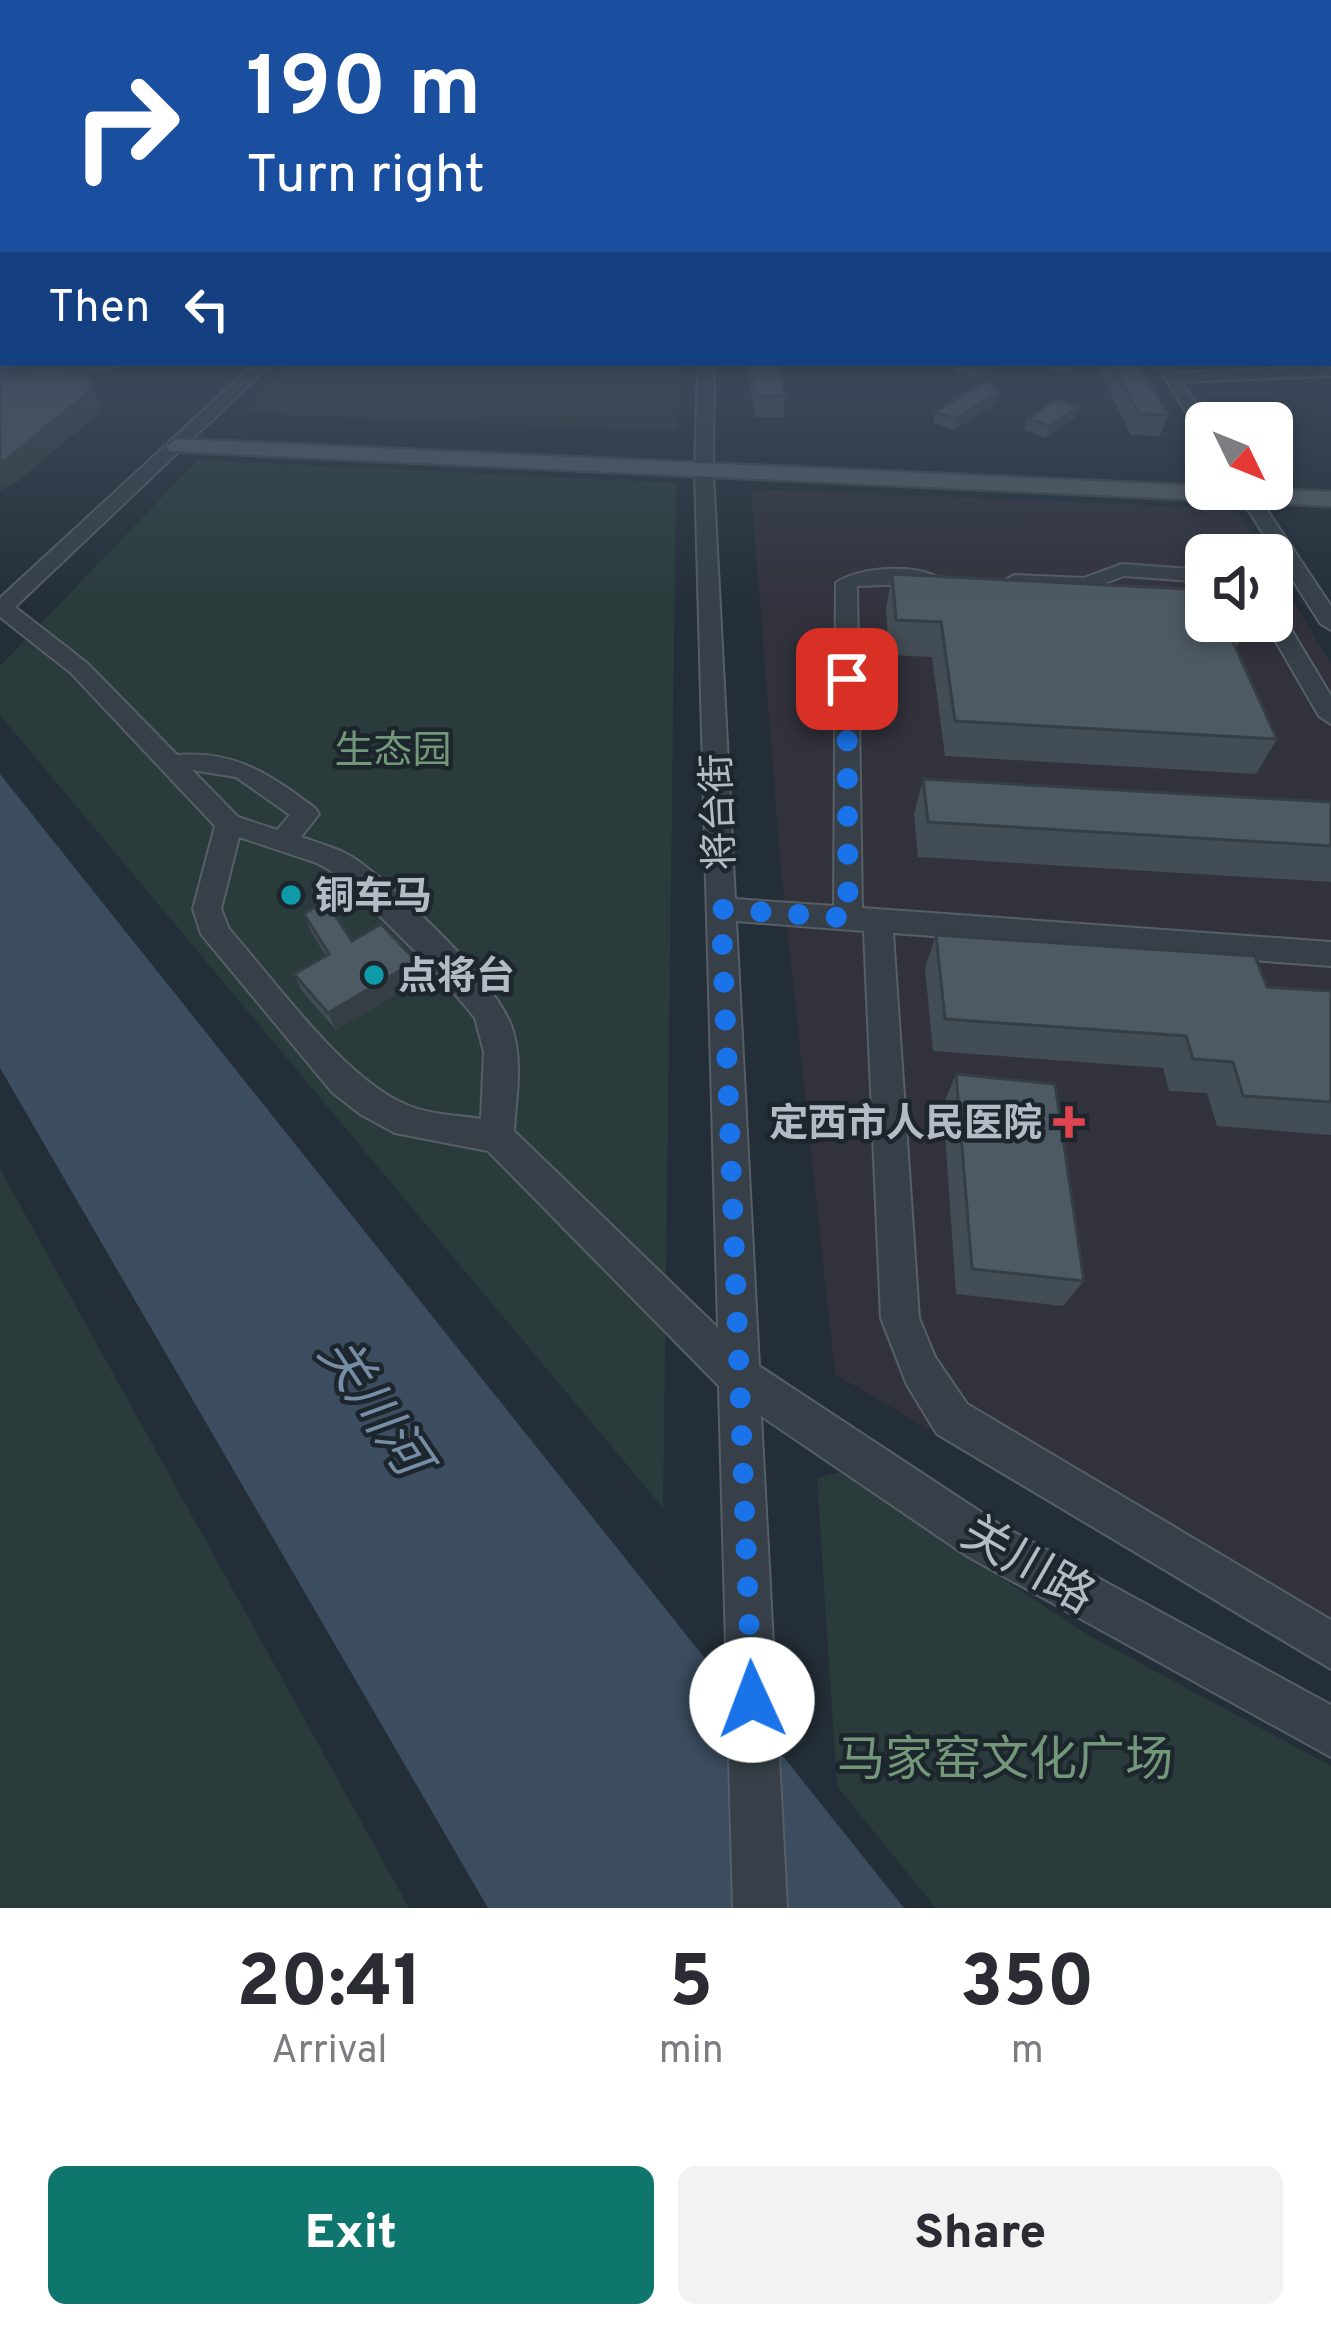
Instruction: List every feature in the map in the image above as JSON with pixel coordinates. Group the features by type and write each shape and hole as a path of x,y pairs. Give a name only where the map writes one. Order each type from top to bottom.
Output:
{"main road":[{"path":"466,434 704,459 1185,488"},
{"path":"177,446 704,459 1039,461"},
{"path":"1293,496 1331,499"}],"street":[{"path":"194,434 1,608 79,668 229,824 350,869 478,996 495,1026 500,1061 497,1137 407,1122 373,1104 344,1082 216,934 208,909 229,824"},
{"name":"将台街","path":"705,434 760,1908"},
{"path":"1257,510 1331,623"},
{"path":"998,581 1087,584 1122,570 1185,574"},
{"path":"953,580 864,577 846,583 863,919 900,1318 907,1344 952,1419 1331,1646"},
{"path":"1293,582 1305,583"},
{"path":"1287,642 1331,716"},
{"path":"171,764 212,758 236,764 306,814 283,841"},
{"path":"721,909 1331,954"},
{"name":"关川路","path":"497,1137 738,1376 982,1540 1331,1732"}],"shaded area":[{"name":"定西市人民医院","path":"751,489 1237,510 1252,534 1185,534 1185,642 1293,642 1293,601 1331,663 1331,1649 1258,1625 835,1374 781,870"}],"green space":[{"name":"生态园","path":"198,460 676,483 663,1508 0,715 0,666"},
{"path":"0,1169 409,1908 0,1908"},
{"name":"马家窑文化广场","path":"840,1472 1090,1636 1331,1766 1331,1908 936,1908 837,1786 817,1478"}],"water":[{"name":"关川河","path":"0,774 904,1908 488,1908 0,1068"}],"building":[{"path":"0,434 38,434 6,460 0,462"},
{"path":"892,574 1185,589 1185,642 1233,642 1277,739 955,721 941,622 896,620"},
{"path":"923,779 1331,802 1331,846 928,822"},
{"name":"点将台","path":"325,900 352,941 381,924 416,961 328,1013 294,974 329,954 304,914"},
{"path":"936,935 1255,956 1267,987 1331,991 1331,1102 1243,1096 1233,1062 1193,1059 1186,1036 945,1019"},
{"path":"956,1074 1055,1084 1084,1281 972,1269"}],"place":[{"name":"铜车马","path":"291,895"},
{"name":"点将台","path":"374,975"},
{"name":"定西市人民医院","path":"1069,1122"}],"route":[{"path":"752,1700 721,909 848,918 847,679"}]}
